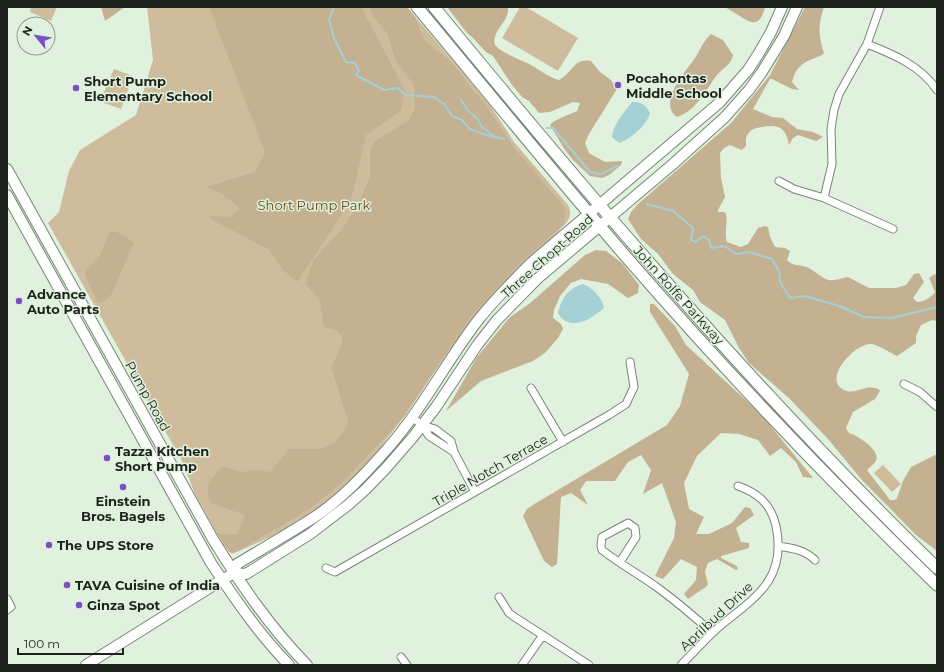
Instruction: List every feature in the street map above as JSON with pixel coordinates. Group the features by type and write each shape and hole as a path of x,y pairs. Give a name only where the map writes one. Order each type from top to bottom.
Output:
{"main road":[{"name":"John Rolfe Parkway","path":"417,7 600,226 708,348 771,416 937,585"},
{"name":"John Rolfe Parkway","path":"434,7 544,141 671,287 791,419 937,568"},
{"name":"Three Chopt Road","path":"234,573 237,564 314,518 340,497 388,448 412,418 480,318 508,285 531,263 719,103 748,70 772,32 782,7"},
{"name":"Three Chopt Road","path":"86,665 222,580 234,573 246,574 310,534 366,489 404,449 436,407 469,356 498,320 537,279 610,218 713,128 746,94 777,48 797,7"},
{"name":"Pump Road","path":"7,169 214,541 260,611 307,665"},
{"name":"Pump Road","path":"7,195 222,580 246,614 289,665"}],"street":[{"path":"824,198 832,164 831,129 834,110 839,94 867,44 880,7"},
{"path":"867,44 897,56 912,65 929,80 937,90"},
{"path":"779,181 794,189 824,198 893,229"},
{"name":"Triple Notch Terrace","path":"326,568 335,572 563,442 626,404 634,387 630,362"},
{"path":"904,384 920,392 937,407"},
{"path":"531,388 563,442"},
{"path":"412,418 422,425 429,436 454,452 475,492"},
{"name":"Aprilbud Drive","path":"681,665 712,633 749,604 762,591 776,562 778,546 774,521 769,508 757,495 738,486"},
{"path":"620,562 636,537 635,528 628,523 602,537 602,550 686,609 712,633"},
{"path":"778,546 799,550 812,556 815,560"},
{"path":"499,598 509,613 589,665"},
{"path":"7,599 11,607 7,610"},
{"path":"522,665 542,635"},
{"path":"401,657 407,665"}],"green space":[{"path":"31,7 57,7 53,16 39,16 30,12"},
{"path":"101,7 125,7 105,21"},
{"name":"Short Pump Park","path":"147,7 407,7 490,105 514,142 568,205 570,211 570,216 567,222 508,285 461,344 450,349 363,475 314,518 232,554 224,546 195,494 182,461 48,223 59,212 69,171 80,150 136,115 153,60"},
{"path":"209,7 361,7 405,90 401,111 366,135 351,201 297,282 282,269 268,249 211,219 210,216 231,217 240,208 219,192 207,187 255,172 265,152"},
{"path":"369,7 407,7 415,17 424,40 449,60 486,106 515,149 565,208 564,224 517,266 471,316 401,420 342,483 308,510 236,552 229,552 218,534 237,535 245,515 211,503 208,487 211,479 222,467 243,472 256,470 270,472 289,449 321,449 335,443 345,430 348,420 331,367 342,345 342,337 336,330 324,327 319,298 305,284 314,259 343,228 359,204 370,176 370,152 374,142 409,120 415,108 414,85 396,61 387,33 374,17"},
{"path":"447,7 508,7 507,15 496,33 494,41 495,45 507,54 529,64 555,79 559,80 564,77 581,62 591,61 600,72 611,80 617,89 585,143 589,153 605,162 622,161 621,165 609,175 602,178 590,176 565,150 550,125 577,111 580,103 573,102 550,112 539,113 512,85 493,56 486,52 467,33"},
{"path":"520,7 526,7 578,38 558,71 502,38"},
{"path":"725,7 765,7 761,18 758,21 752,22"},
{"path":"805,7 824,7 820,30 824,53 799,67 792,82 799,90 792,89 770,79 753,109 772,117 783,118 797,129 813,132 823,137 816,141 798,135 793,138 789,145 786,134 780,128 768,126 756,128 751,131 746,137 746,146 742,150 730,145 724,148 720,153 721,178 725,197 718,212 724,212 726,214 727,242 741,247 748,244 758,228 765,226 768,227 770,237 775,247 785,248 790,251 787,260 794,264 807,267 827,280 848,277 869,288 896,288 906,285 914,274 919,273 924,282 913,298 917,302 927,299 935,292 929,278 937,274 937,321 932,320 921,325 916,336 916,343 897,356 872,344 858,348 844,361 837,376 837,383 841,388 847,391 872,387 880,391 875,399 853,412 846,428 849,433 862,440 875,452 877,457 876,461 867,470 890,500 895,500 897,498 903,481 911,467 937,454 937,551 916,535 861,479 828,439 790,399 749,363 739,348 725,320 700,302 693,290 673,274 658,254 641,239 628,219 631,212 638,204 731,123 770,75"},
{"path":"711,34 723,40 733,55 732,58 729,64 717,75 695,105 684,114 677,117 672,111 670,104 675,87 704,42"},
{"path":"114,69 133,76 121,109 104,103 102,97"},
{"path":"112,231 117,232 134,243 111,295 103,302 98,303 85,271 100,256 108,235"},
{"path":"596,250 606,251 623,264 639,285 638,293 628,298 608,284 581,279 571,283 560,296 554,310 553,318 561,324 563,329 558,338 545,353 533,361 481,381 446,411 477,357 510,317 529,304 585,255"},
{"path":"650,304 654,304 675,326 686,345 760,413 813,478 803,477 796,462 781,448 770,456 758,440 739,434 721,433 697,456 684,483 689,509 704,517 696,534 709,534 732,523 745,507 750,508 754,515 736,528 741,542 749,543 749,548 721,556 721,558 737,566 738,569 736,570 717,559 708,563 705,572 708,584 707,586 688,599 684,594 696,580 697,567 681,559 663,579 655,576 674,538 676,522 662,483 643,494 651,470 641,455 628,462 615,481 586,481 580,490 588,505 571,493 561,497 557,564 552,567 544,561 523,516 527,509 536,503 667,425 680,406 689,374 650,312"},
{"path":"883,465 901,484 892,492 874,473"}],"water":[{"path":"632,102 643,104 650,113 646,122 638,131 619,143 612,137 614,128"},
{"path":"583,284 596,294 602,301 604,308 587,320 574,323 568,322 558,313 561,303 569,291"}],"waterway":[{"path":"334,7 329,20 334,38 346,62 355,63 359,71 356,75 384,90 398,88 405,95 434,97 445,105 452,116 462,120 470,129 486,135 504,139"},
{"path":"461,100 469,112 477,118 481,126 495,137"},
{"path":"547,128 553,128 590,172 601,174 617,166"},
{"path":"647,204 673,211 693,228 691,240 696,242 703,236 709,240 711,248 724,246 737,254 749,252 772,259 779,271 780,282 790,298 805,296 839,306 864,317 892,318 937,307"}],"place":[{"name":"Pocahontas Middle School","path":"618,85"},
{"name":"Short Pump Elementary School","path":"76,88"},
{"name":"Advance Auto Parts","path":"19,301"},
{"name":"Tazza Kitchen Short Pump","path":"107,458"},
{"name":"Einstein Bros. Bagels","path":"123,487"},
{"name":"The UPS Store","path":"49,545"},
{"name":"TAVA Cuisine of India","path":"67,585"},
{"name":"Ginza Spot","path":"79,605"}]}
